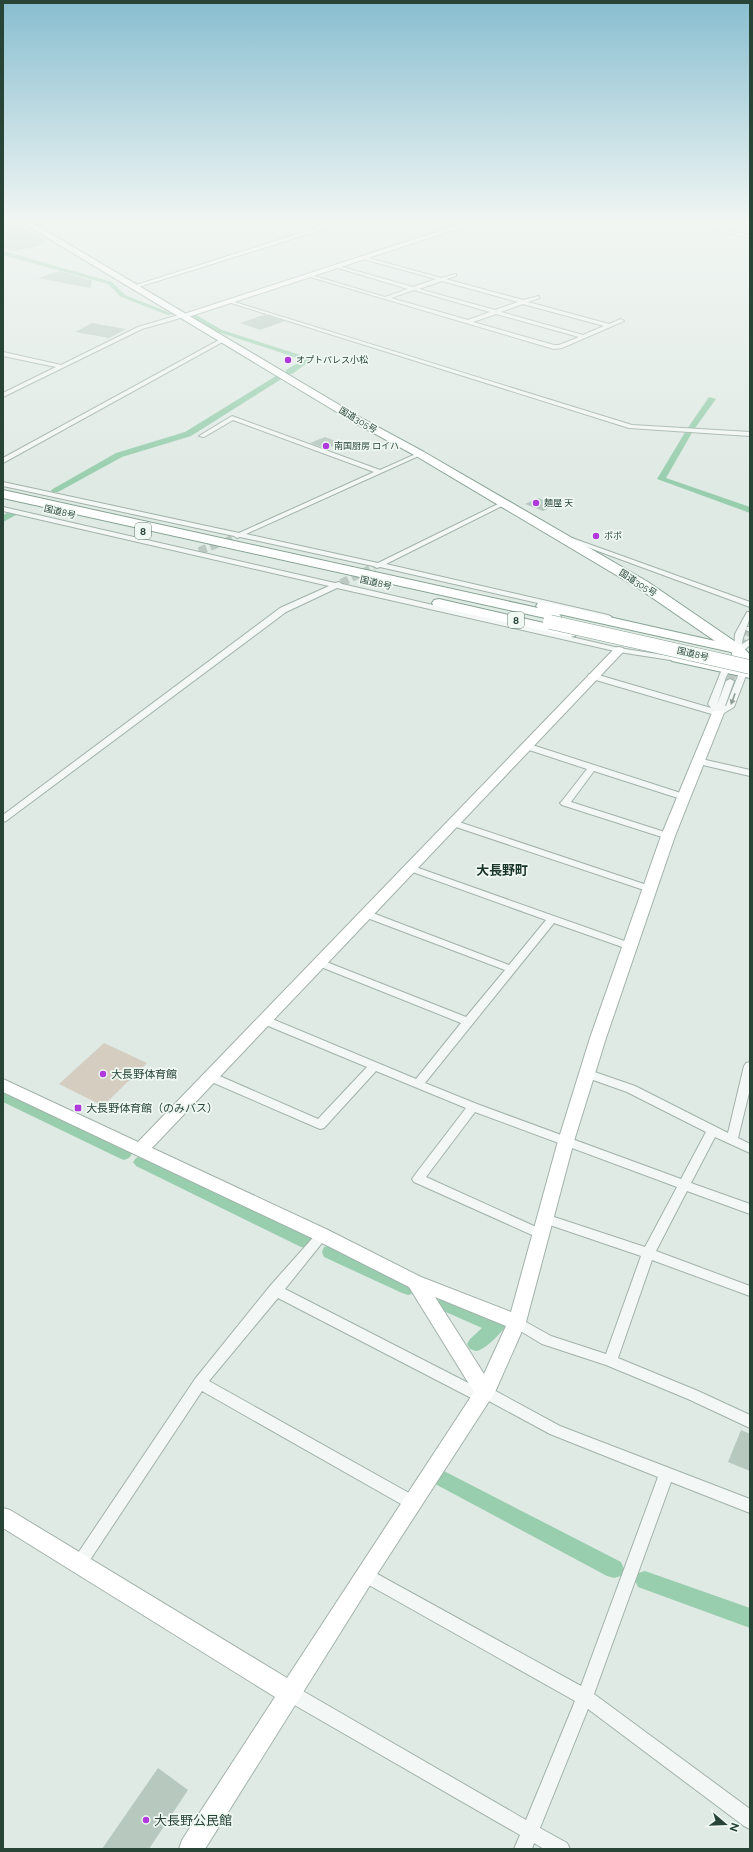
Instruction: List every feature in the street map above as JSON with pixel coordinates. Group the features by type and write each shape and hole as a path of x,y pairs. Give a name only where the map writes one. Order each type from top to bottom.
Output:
{"highway":[{"name":"国道305号","path":"166,306 359,421 420,454 502,504 643,585 744,652 748,669"},
{"name":"国道8号","path":"3,494 280,559"},
{"name":"国道8号","path":"3,499 552,619 750,659"},
{"name":"8","path":"280,559 402,577 629,625 744,652"},
{"name":"8","path":"280,559 292,569 691,661 727,675 748,669"},
{"path":"668,634 689,630 693,626 691,617"},
{"name":"国道8号","path":"552,619 748,669"}],"street":[{"path":"3,395 140,328 213,306"},
{"path":"247,306 631,427 750,434"},
{"path":"415,306 554,347 560,347 621,321"},
{"path":"475,306 584,337"},
{"path":"468,322 510,306"},
{"path":"538,306 609,326"},
{"path":"3,461 223,340"},
{"path":"3,354 60,366"},
{"path":"202,436 232,418 380,472"},
{"path":"236,536 420,454"},
{"path":"3,484 604,616 629,625"},
{"path":"376,566 502,504"},
{"path":"3,509 339,584 619,650 691,661"},
{"path":"557,535 750,605"},
{"path":"185,559 197,552"},
{"path":"3,819 283,610 339,584"},
{"path":"744,652 739,634 750,614"},
{"path":"718,713 712,704 727,675 750,641"},
{"path":"140,1150 320,963 592,676 619,650"},
{"path":"592,676 718,713 730,707 748,669"},
{"path":"191,1849 365,1575 484,1394 517,1322 586,1073 668,836 697,761 718,713 727,675"},
{"path":"526,746 684,797"},
{"path":"697,761 750,773"},
{"path":"593,767 565,803 668,836"},
{"path":"452,823 650,889"},
{"path":"410,868 629,946"},
{"path":"366,914 511,969"},
{"path":"419,1083 553,918"},
{"path":"320,963 468,1022"},
{"path":"265,1020 374,1066 419,1083 473,1107 750,1209"},
{"path":"211,1077 320,1125 374,1066"},
{"path":"732,1139 750,1066"},
{"path":"586,1073 631,1089 750,1149"},
{"path":"3,1085 322,1235 415,1282 517,1322 547,1340 610,1361 693,1395 750,1422"},
{"path":"473,1107 418,1179 543,1227 648,1253 750,1291"},
{"path":"610,1361 648,1253 713,1130"},
{"path":"79,1564 200,1383 275,1290 322,1235"},
{"path":"415,1282 484,1394"},
{"path":"275,1290 555,1430 750,1506"},
{"path":"200,1383 413,1503"},
{"path":"523,1849 585,1697 667,1473"},
{"path":"3,1517 290,1693 529,1832 561,1849"},
{"path":"365,1575 585,1697 750,1820"}],"shaded area":[{"name":"大長野体育館","path":"104,1043 147,1063 103,1106 59,1084"}],"building":[{"path":"264,315 285,321 260,330 240,323"},
{"path":"92,323 126,329 109,338 75,332"},
{"name":"南国厨房 ロイハ","path":"325,437 341,443 326,449 310,443"},
{"path":"538,498 556,505 543,511 525,504"},
{"path":"741,1430 750,1434 750,1471 728,1462"},
{"name":"大長野公民館","path":"158,1768 188,1790 149,1849 102,1849"}],"waterway":[{"path":"150,306 170,314"},
{"path":"193,315 220,331 309,359 289,372"},
{"path":"55,490 119,455 188,434 279,378"},
{"path":"691,429 712,399"},
{"path":"690,432 661,479 750,510"},
{"path":"3,519 13,513"},
{"path":"3,1096 124,1154"},
{"path":"141,1162 307,1242"},
{"path":"330,1252 408,1288"},
{"path":"445,1304 496,1327 476,1344"},
{"path":"444,1479 614,1569"},
{"path":"645,1580 750,1618"}],"tunnel":[{"path":"218,544 232,538"},
{"path":"199,551 220,543"},
{"path":"341,583 374,567"},
{"path":"730,681 750,630"}],"place":[{"name":"オプトパレス小松","path":"288,360"},
{"name":"南国厨房 ロイハ","path":"326,446"},
{"name":"麺屋 天","path":"536,503"},
{"name":"ポポ","path":"596,536"},
{"name":"大長野体育館","path":"103,1074"},
{"name":"大長野体育館（のみバス）","path":"78,1108"},
{"name":"大長野公民館","path":"146,1820"}],"district":[{"name":"大長野町","path":"502,870"}]}
